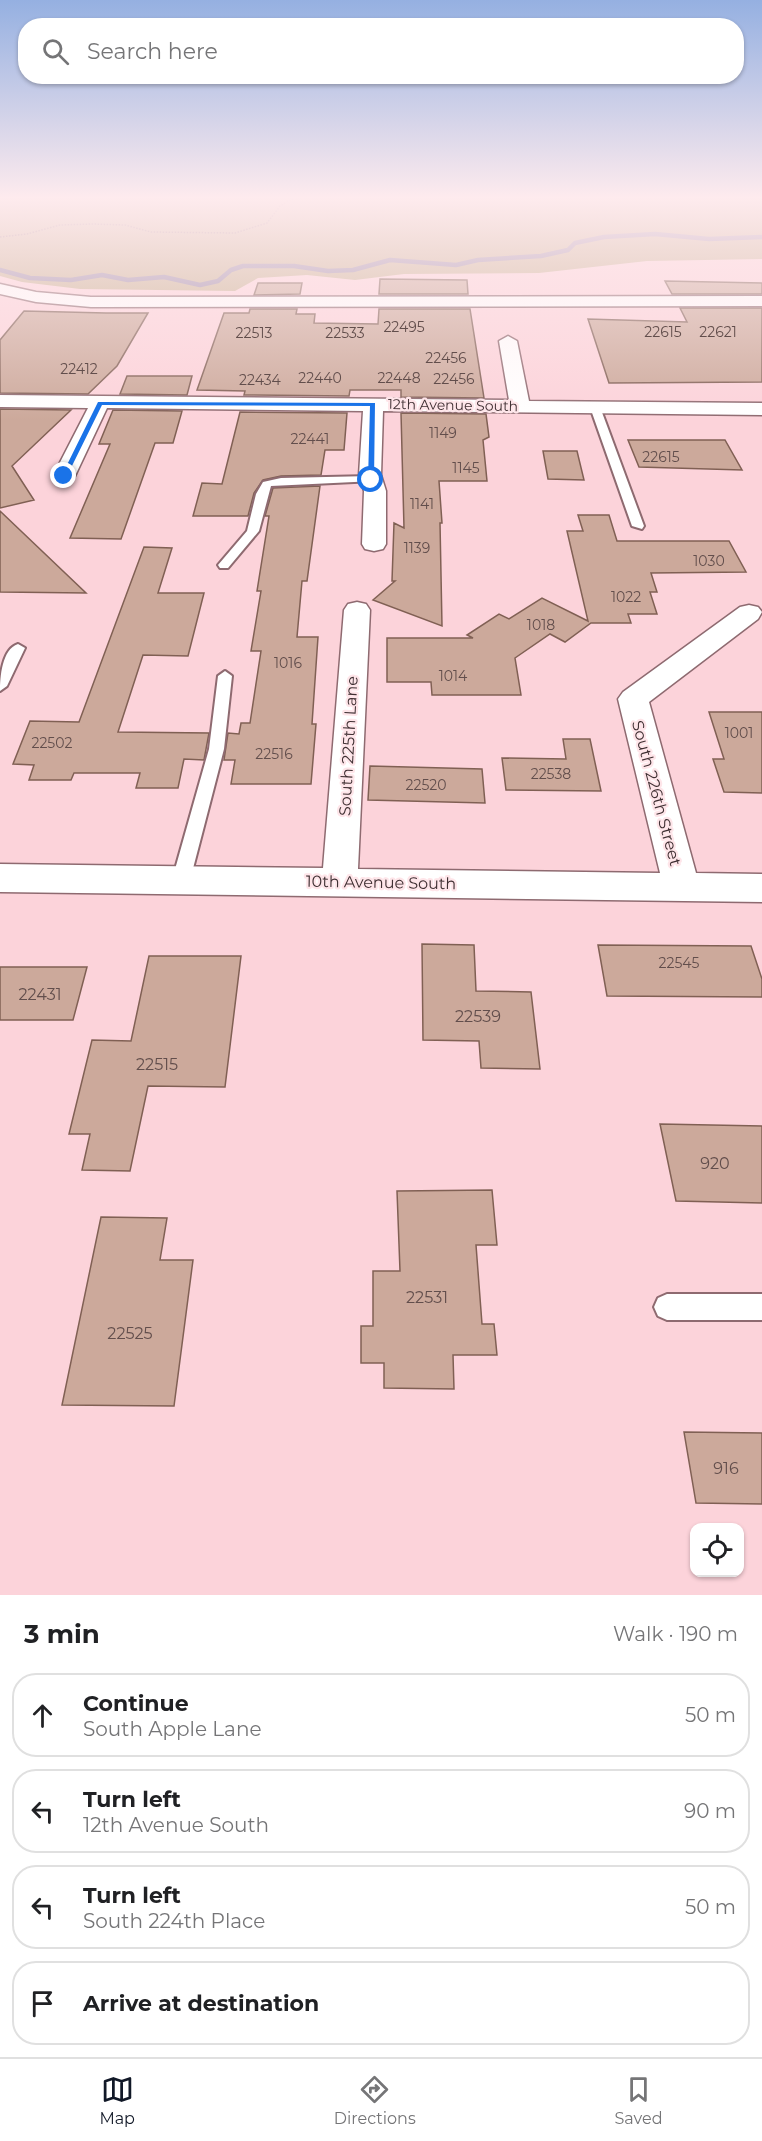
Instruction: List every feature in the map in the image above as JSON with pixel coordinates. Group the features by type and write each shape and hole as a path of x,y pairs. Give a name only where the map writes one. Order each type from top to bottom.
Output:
{"street":[{"path":"2,297 17,293 91,302 762,301"},
{"path":"508,341 520,406"},
{"name":"12th Avenue South","path":"0,401 762,409"},
{"path":"64,476 100,403"},
{"path":"373,404 371,480 375,491 374,544"},
{"name":"South 225th Lane","path":"340,881 357,610"},
{"name":"South 226th Street","path":"682,886 633,699 749,613"},
{"name":"10th Avenue South","path":"0,878 762,888"}],"lane":[{"path":"595,407 638,526"},
{"path":"224,566 250,536 257,522 262,491 267,484 281,481 371,480"},
{"path":"0,686 18,648"},
{"path":"181,880 189,835 214,759 222,719 225,676"},
{"path":"667,1307 762,1307"}],"shaded area":[{"path":"0,272 544,272 404,274 355,280 307,275 258,278 235,291 80,289 22,282 0,276"}],"building":[{"path":"380,279 467,280 468,294 379,294"},
{"path":"665,281 762,283 762,294 672,294"},
{"path":"258,283 302,283 300,294 254,295"},
{"path":"680,308 762,308 762,382 609,383 588,319 687,322"},
{"path":"250,309 297,309 296,314 315,314 314,323 378,324 379,309 470,309 484,398 401,397 401,390 350,390 349,396 244,395 245,391 197,390 224,313 249,313"},
{"path":"24,311 148,313 117,366 88,394 0,393 0,340"},
{"path":"127,376 192,376 187,395 120,394"},
{"path":"0,409 71,410 12,466 34,500 0,508"},
{"path":"113,410 182,411 173,443 155,443 121,539 70,538 110,444 99,444"},
{"path":"240,412 347,413 344,450 325,450 321,475 281,476 263,480 254,493 248,516 193,516 202,483 222,484"},
{"path":"401,413 486,414 489,437 483,440 487,481 439,481 442,523 440,523 442,626 373,600 395,581 392,581 394,523 404,528"},
{"path":"628,440 725,440 742,470 639,467"},
{"path":"543,451 577,451 584,480 548,479"},
{"path":"320,486 307,581 302,581 297,637 318,637 312,724 316,724 311,784 231,784 235,760 224,760 228,733 239,734 241,723 250,723 261,651 251,651 261,591 257,591 269,516 265,516 273,488"},
{"path":"0,511 86,593 0,592"},
{"path":"578,515 609,515 617,541 729,541 746,572 651,573 657,592 650,592 657,614 628,614 631,623 591,623 565,642 550,634 515,658 521,695 432,695 431,682 387,682 387,638 473,638 467,635 499,614 509,619 542,598 588,621 567,531 583,531"},
{"path":"144,547 172,548 158,593 204,593 188,656 143,655 118,732 209,733 204,760 184,759 178,788 136,788 140,773 74,773 71,780 29,780 34,765 13,764 30,721 79,722"},
{"path":"709,712 762,712 762,793 724,792 713,759 724,759"},
{"path":"563,739 590,739 601,791 506,790 502,758 566,759"},
{"path":"370,766 482,769 485,803 368,800"},
{"path":"422,944 474,945 476,991 531,992 540,1069 481,1068 479,1041 423,1040"},
{"path":"598,945 751,946 762,979 762,997 607,996"},
{"path":"149,956 241,956 225,1087 148,1086 130,1171 82,1170 90,1134 69,1134 92,1040 131,1041"},
{"path":"0,967 87,967 73,1020 0,1020"},
{"path":"660,1124 762,1126 762,1203 676,1201"},
{"path":"492,1190 497,1245 476,1245 482,1324 494,1324 497,1355 453,1355 454,1389 384,1388 384,1363 361,1363 361,1326 373,1326 373,1271 400,1271 397,1191"},
{"path":"101,1217 167,1218 160,1260 193,1260 174,1406 62,1405"},
{"path":"684,1432 762,1433 762,1504 696,1503"}],"waterway":[{"path":"9,272 30,278 71,280 102,275 128,280 164,277 200,285 218,281 228,272"}],"route":[{"path":"64,476 100,403 373,404 371,480"}]}
